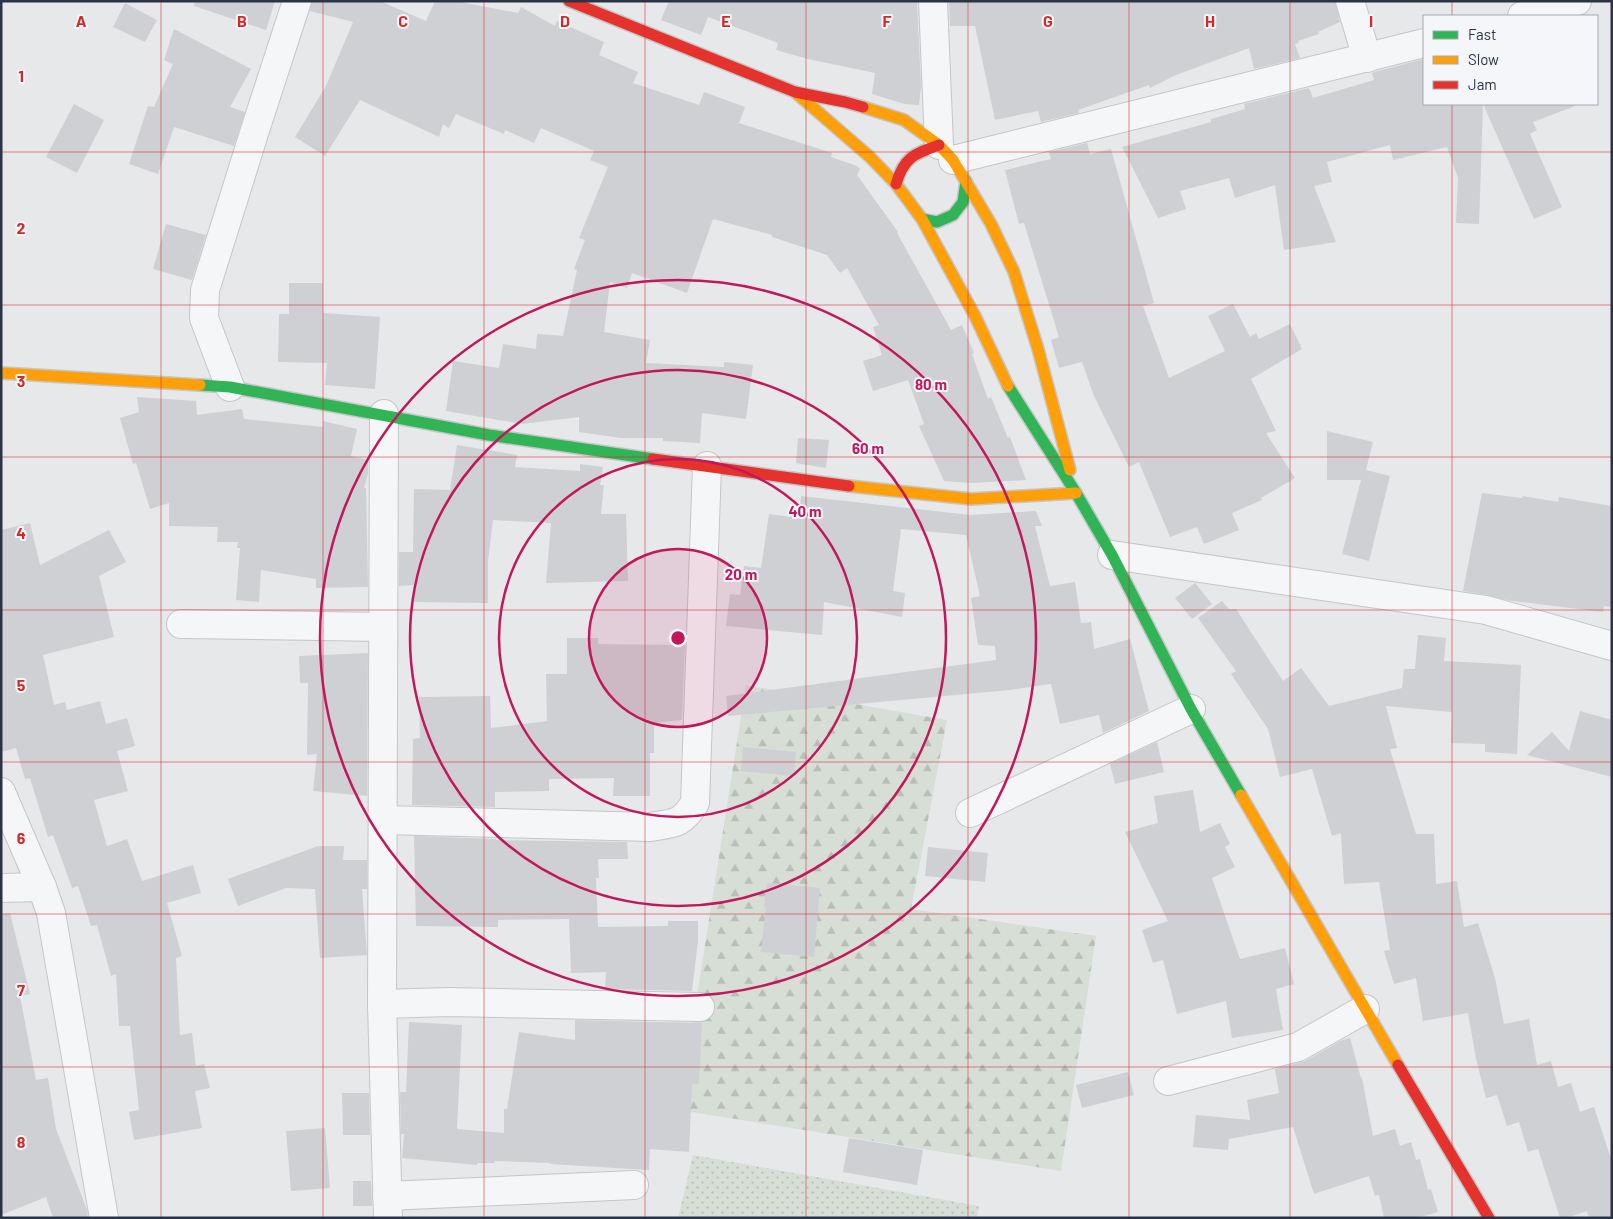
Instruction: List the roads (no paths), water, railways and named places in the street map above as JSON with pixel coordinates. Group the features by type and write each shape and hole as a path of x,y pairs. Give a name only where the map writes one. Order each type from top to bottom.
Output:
{"main road":[{"path":"570,1 796,92 845,102 904,120 953,162 991,224 1014,272 1038,349 1076,493"},
{"path":"796,92 870,157 896,184 922,219 975,316 1004,380 1076,493 1112,555 1191,708 1365,1009 1489,1218"},
{"path":"896,184 907,159 953,162"},
{"path":"922,219 937,222 953,215 963,202 953,162"},
{"path":"1,373 230,387 489,434 835,485 971,499 1076,493"}],"street":[{"path":"230,387 204,318 205,290 297,1"},
{"path":"934,1 953,162 1423,43"},
{"path":"1350,1 1367,58"},
{"path":"1526,15 1577,1"},
{"path":"384,414 382,1004 388,1207 634,1185"},
{"path":"383,820 650,826 674,823 686,816 695,803 707,466"},
{"path":"1112,555 1486,610 1612,646"},
{"path":"181,624 384,627"},
{"path":"970,813 1191,708"},
{"path":"1,792 42,887 50,913 104,1218"},
{"path":"1,888 42,887"},
{"path":"382,1004 449,1002 700,1007"},
{"path":"1168,1081 1298,1047 1365,1009"}]}
